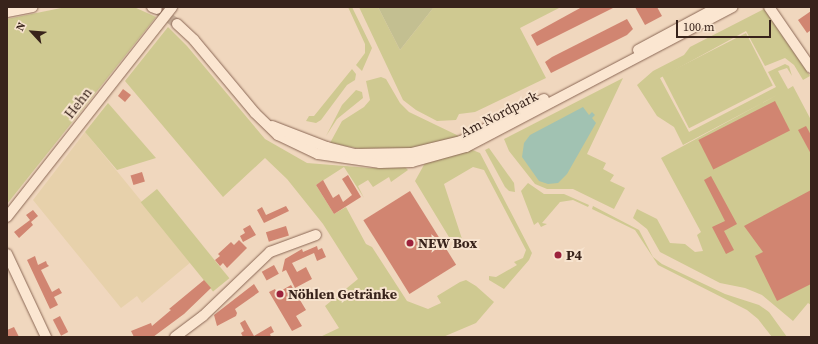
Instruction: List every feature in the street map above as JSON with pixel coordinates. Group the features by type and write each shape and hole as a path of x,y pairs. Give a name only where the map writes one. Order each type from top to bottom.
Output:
{"street":[{"path":"7,12 33,7"},
{"name":"Hehn","path":"7,217 172,7"},
{"name":"Am Nordpark","path":"267,124 327,147 355,154 380,155 437,149 481,132 718,7"},
{"name":"Am Nordpark","path":"176,24 267,124 295,145 332,157 380,163 412,162 441,156 466,147 733,7"},
{"path":"769,7 811,68"},
{"path":"175,337 203,316 270,252 316,235"},
{"path":"7,254 46,337"}],"shaded area":[{"path":"66,7 134,7 156,17 7,204 7,19"},
{"path":"348,7 352,7 372,48 362,71 356,65 365,53 365,44"},
{"path":"359,7 378,7 400,50 434,7 561,7 520,28 546,78 475,112 459,114 456,120 437,121 416,110 403,100"},
{"path":"378,7 434,7 400,50"},
{"path":"764,9 810,76 803,80 794,65 785,58 765,66 746,31 660,78 689,132 776,87 768,72 785,64 789,66 792,76 787,68 778,71 788,89 793,86 811,120 811,305 808,303 793,321 762,295 745,288 720,283 660,252 647,229 633,218 637,209 657,219 670,243 685,244 695,252 703,251 697,235 701,232 661,158 777,95 683,145 674,127 657,116 637,85 653,71 684,55 690,47"},
{"path":"168,27 187,46 265,139 307,163 370,168 405,167 408,170 391,182 389,177 373,187 368,180 358,186 364,198 344,167 316,185 334,214 346,207 366,244 372,247 407,301 428,309 441,303 437,296 466,280 476,286 494,302 476,323 443,337 320,337 339,328 325,306 358,279 323,224 287,179 265,158 223,197 125,81"},
{"path":"746,33 773,86 689,128 662,76"},
{"path":"352,69 356,74 355,80 347,85 321,120 316,123 306,121 309,116 314,116"},
{"path":"381,77 386,79 400,103 409,112 463,138 403,150 366,150 330,143 342,121 364,107 370,100 366,81"},
{"path":"623,78 587,154 606,163 603,169 614,175 610,181 625,188 614,209 573,189 547,189 535,184 509,151 504,139"},
{"path":"356,90 362,92 363,98 337,119 326,136 342,105"},
{"path":"108,103 156,158 117,170 85,132"},
{"path":"583,107 589,115 592,112 595,115 592,118 596,123 567,174 558,183 548,184 539,181 522,157 524,143 530,135"},
{"path":"85,132 191,262 142,303 137,296 121,308 33,200"},
{"path":"489,148 514,183 515,192 509,191 505,187 485,150"},
{"path":"470,149 480,153 532,253 529,260 504,289 489,280 489,276 496,277 517,265 514,262 523,258 526,250 484,170 473,167 444,184 463,242 455,247 415,181 425,163"},
{"path":"528,183 544,194 564,194 589,205 588,207 573,200 560,202 542,223 547,224 541,227 538,222 534,225 521,191"},
{"path":"157,189 229,278 213,292 141,202"},
{"path":"593,206 639,230 653,257 662,264 725,294 759,305 769,312 787,337 772,337 758,319 747,310 658,265 635,230 592,209"}],"building":[{"path":"582,7 615,7 537,46 531,35"},
{"path":"635,7 657,7 662,16 645,25"},
{"path":"811,11 811,30 807,33 798,20"},
{"path":"627,19 633,29 627,35 551,73 545,62 552,57"},
{"path":"123,89 131,95 125,102 118,96"},
{"path":"775,101 790,130 713,169 698,140"},
{"path":"806,126 811,135 811,154 798,130"},
{"path":"142,172 145,182 133,185 131,176"},
{"path":"348,175 361,197 334,214 316,185 323,180 333,198 339,194 343,202 352,195 342,179"},
{"path":"711,176 737,224 724,231 734,250 726,254 712,227 725,221 704,180"},
{"path":"811,190 811,284 777,301 755,256 763,252 744,226"},
{"name":"NEW Box","path":"410,191 456,265 409,294 363,220"},
{"path":"286,206 289,211 264,223 257,210 262,207 266,215"},
{"path":"33,210 38,216 31,222 33,225 19,238 14,232 30,220 26,215"},
{"path":"250,225 256,235 243,242 240,236 245,233 243,229"},
{"path":"286,226 289,236 269,242 266,232"},
{"path":"239,240 247,248 227,268 223,263 220,266 215,260 220,256 218,254 231,242 234,245"},
{"path":"317,246 318,250 322,248 326,257 317,261 314,253 292,263 297,272 306,267 312,279 295,288 286,270 282,272 285,259 302,249 303,252"},
{"path":"35,256 38,265 46,261 49,266 41,270 52,292 59,288 62,293 54,297 58,305 50,309 27,260"},
{"path":"274,265 279,274 267,281 262,272"},
{"path":"204,280 211,288 184,314 153,337 134,337 131,331 151,323 152,326 171,310 169,309"},
{"path":"254,284 259,292 235,309 237,313 236,316 217,326 214,315"},
{"path":"291,285 306,310 296,316 302,326 292,331 269,292 275,289 277,293"},
{"path":"60,316 68,332 61,336 53,320"},
{"path":"245,320 254,336 271,326 274,332 270,334 271,337 243,337 241,333 244,331 240,323"},
{"path":"14,327 19,337 7,337 7,330"}],"tunnel":[{"path":"158,10 177,24"}],"place":[{"name":"NEW Box","path":"410,243"},
{"name":"P4","path":"558,255"},
{"name":"Nöhlen Getränke","path":"280,294"}]}
